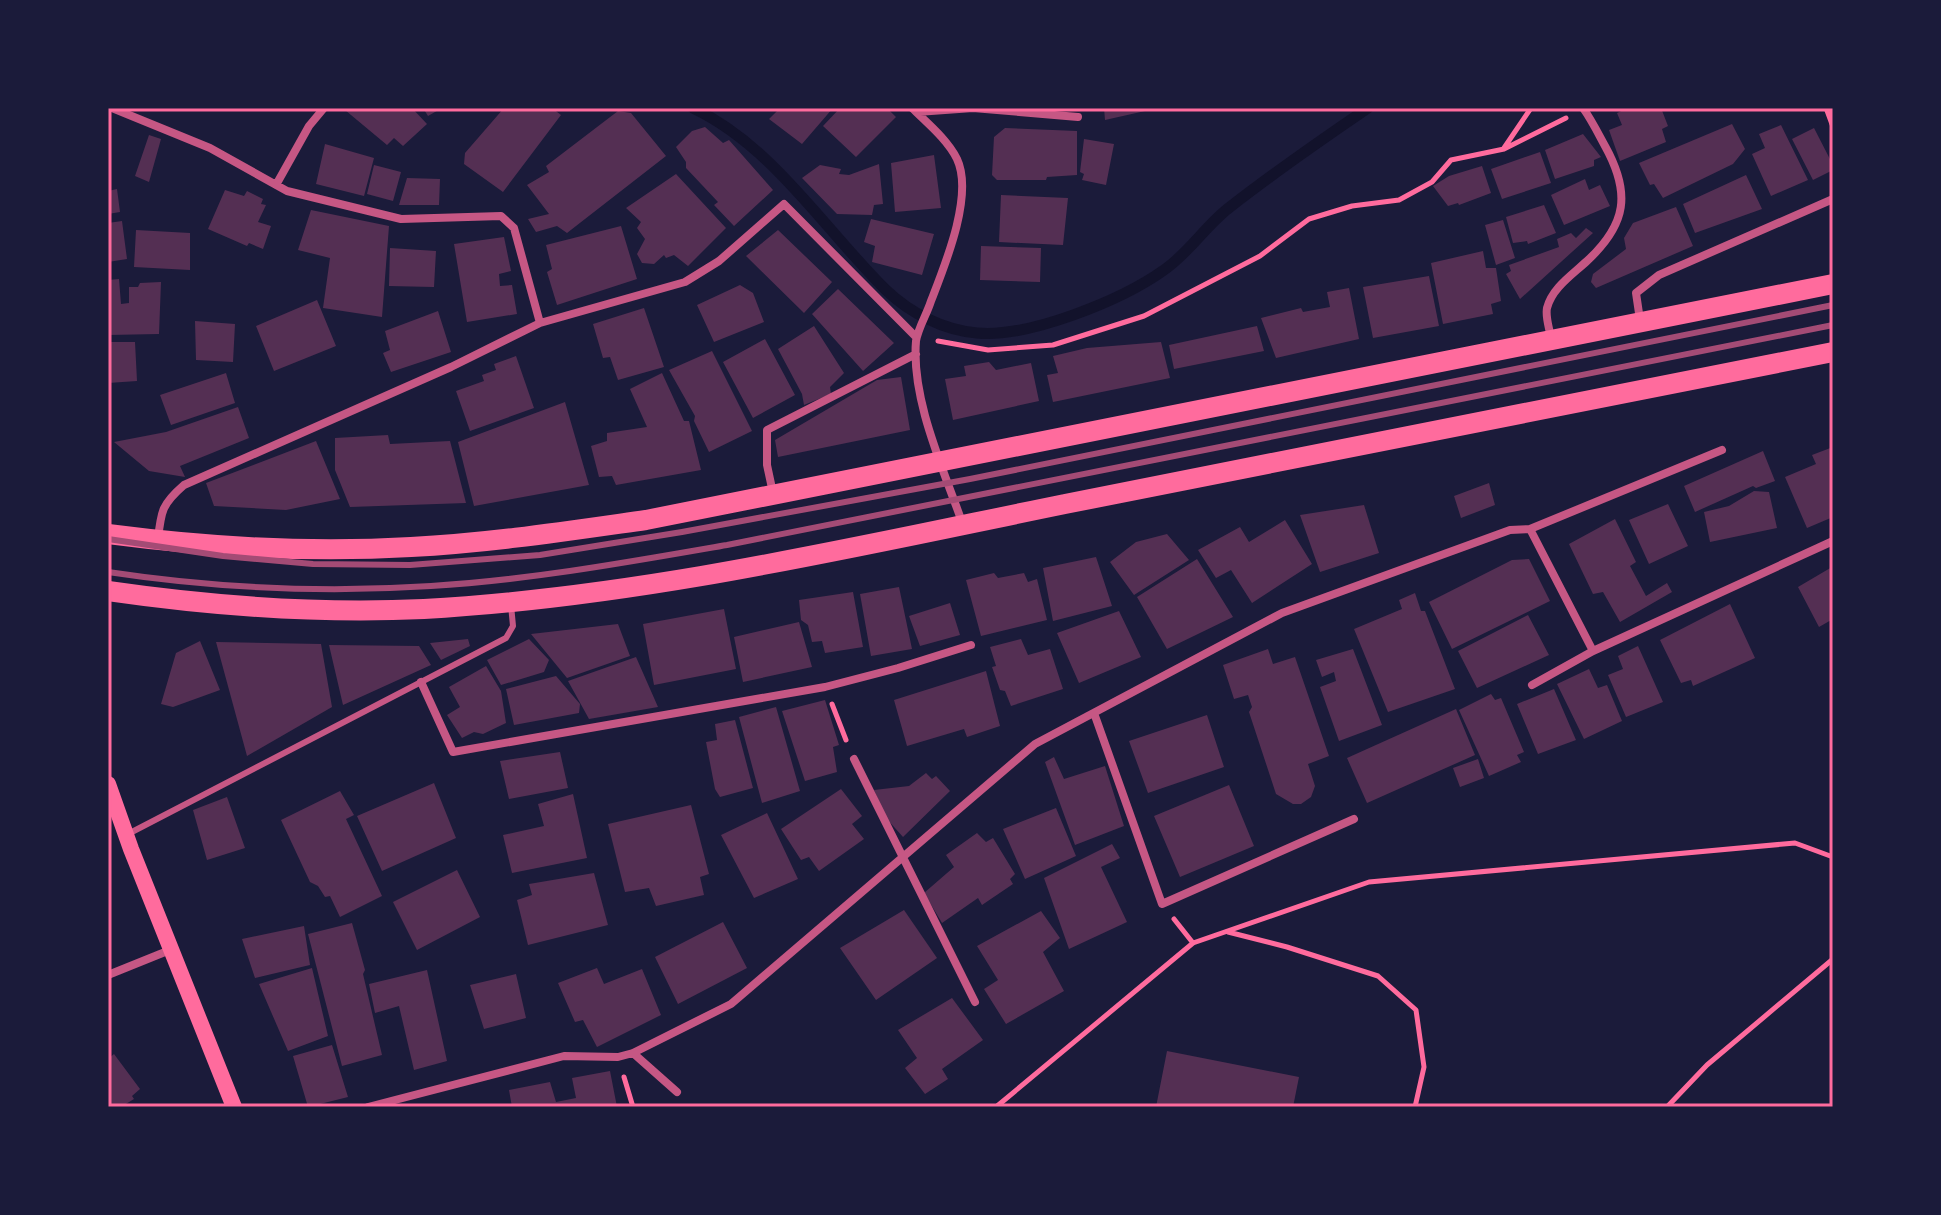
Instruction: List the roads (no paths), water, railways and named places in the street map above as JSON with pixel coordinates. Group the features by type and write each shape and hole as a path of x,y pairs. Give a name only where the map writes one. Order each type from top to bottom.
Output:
{"main road":[{"path":"108,534 317,549 414,547 646,520 1833,284"},
{"path":"108,591 224,604 322,610 425,609 631,586 754,566 1833,352"},
{"path":"108,784 170,950 234,1107"}],"street":[{"path":"112,108 210,148 287,191 401,219 501,216 514,228 540,323"},
{"path":"276,185 309,126 324,108"},
{"path":"914,110 973,108 1078,117"},
{"path":"1551,340 1546,311 1556,290 1593,256 1617,226 1624,201 1618,175 1583,108"},
{"path":"914,110 947,143 961,169 963,193 951,244 917,336 916,354 922,409 963,525"},
{"path":"1640,322 1636,293 1659,275 1833,199"},
{"path":"158,539 160,513 167,500 184,485 451,367 540,323 685,282 719,261 784,204 917,336"},
{"path":"773,493 767,465 767,430 916,354"},
{"path":"368,1107 564,1056 618,1057 633,1053 731,1004 1035,744 1282,613 1510,530 1530,529 1722,450"},
{"path":"1530,529 1593,651"},
{"path":"1532,685 1593,651 1833,541"},
{"path":"421,682 453,752 825,687 971,645"},
{"path":"1094,713 1162,904 1354,819"},
{"path":"854,759 975,1002"},
{"path":"108,975 170,950"},
{"path":"633,1053 677,1092"}],"lane":[{"path":"126,835 506,638 513,626 511,601"}],"waterway":[{"path":"693,108 722,124 773,166 895,298 916,313 940,324 977,333 998,333 1048,323 1074,315 1146,282 1173,263 1230,207 1368,108"}],"railway":[{"path":"108,539 223,556 313,564 410,565 540,555 970,479 1833,305"},
{"path":"108,572 229,585 350,589 468,583 579,570 727,545 1833,325"}]}
